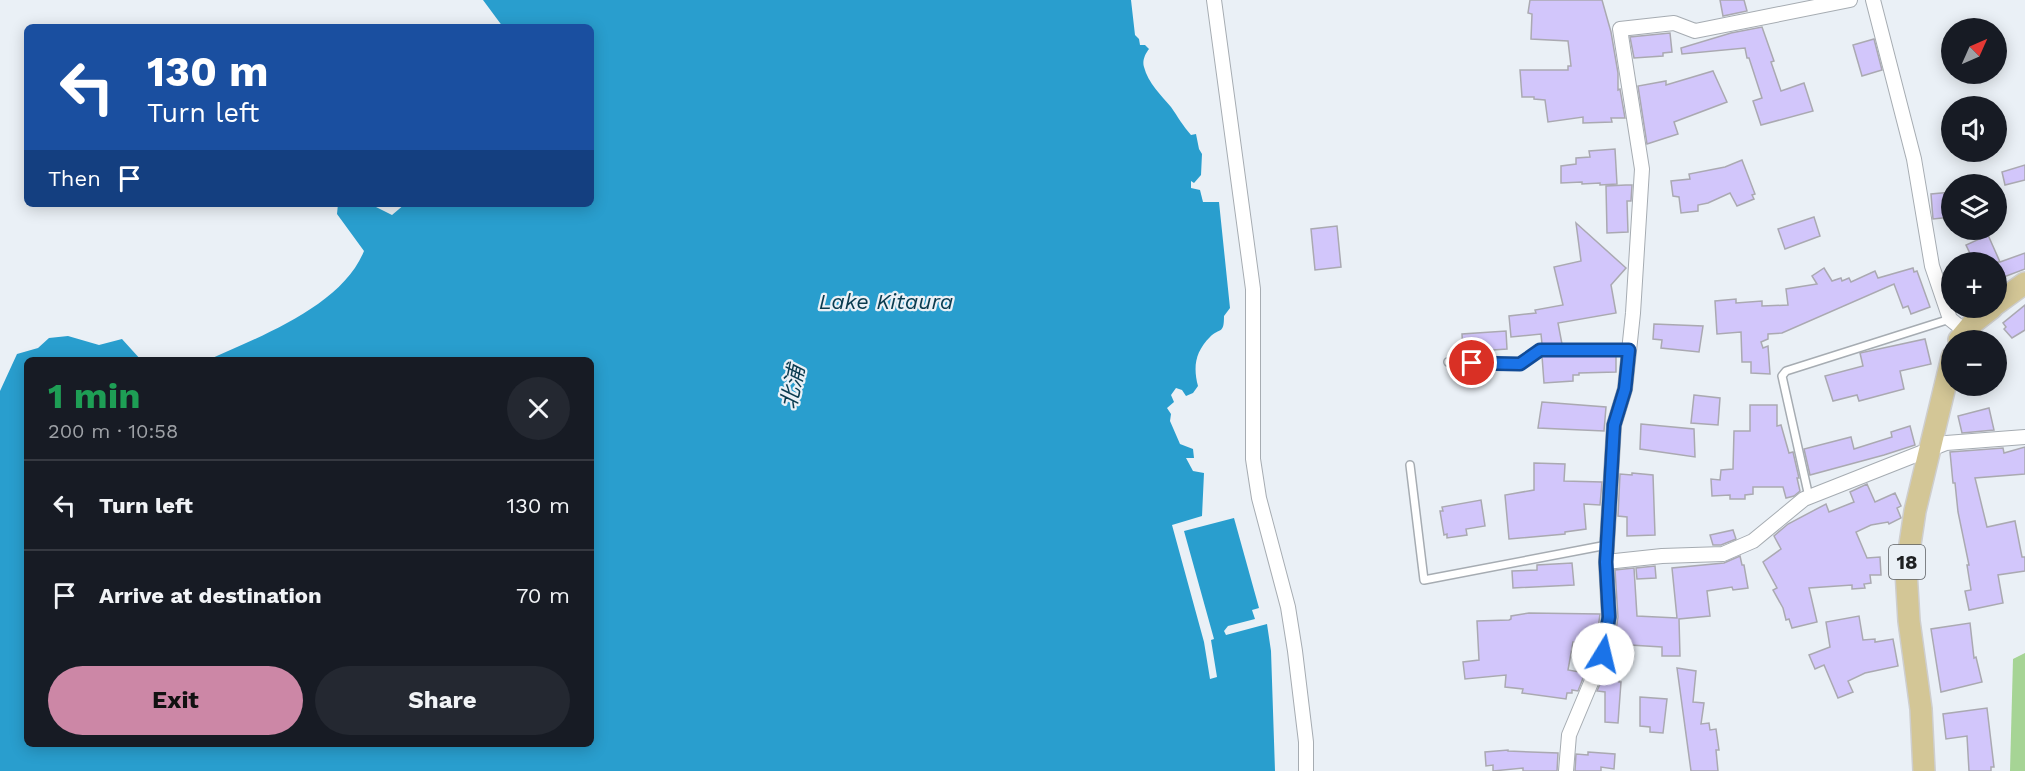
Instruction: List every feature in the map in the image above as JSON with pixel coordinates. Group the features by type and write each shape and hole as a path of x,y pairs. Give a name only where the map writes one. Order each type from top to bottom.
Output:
{"main road":[{"path":"2007,296 2025,283"},
{"path":"1958,330 1977,318"},
{"name":"18","path":"1924,771 1921,710 1909,621 1906,571 1915,511 1943,396"}],"street":[{"path":"1214,0 1253,289 1253,459 1259,498 1288,607 1303,719 1306,771"},
{"path":"1566,771 1569,735 1603,654 1609,617 1606,562 1614,425 1625,389 1629,350 1642,169 1620,29 1674,23 1695,31 1850,0"},
{"path":"1873,0 1914,159 1932,266 1958,330"},
{"path":"1606,562 1662,556 1723,554 1753,541 1809,497 1930,449 1946,443 2025,437"}],"lane":[{"path":"1809,497 1782,376 1786,371 1941,334"},
{"path":"1448,362 1520,364 1540,350 1629,350"},
{"path":"1410,465 1424,580 1607,545"}],"green space":[{"path":"2025,653 2025,771 2010,771 2013,659"}],"water":[{"name":"Lake Kitaura","path":"483,0 1131,0 1135,35 1140,45 1145,45 1149,49 1143,62 1148,78 1191,135 1196,134 1202,154 1201,175 1194,183 1191,181 1191,188 1200,190 1203,202 1219,202 1230,308 1224,316 1222,328 1210,337 1198,354 1196,372 1198,386 1193,393 1186,396 1182,390 1176,388 1171,395 1174,402 1167,408 1180,444 1193,449 1194,458 1186,458 1193,471 1204,473 1202,516 1172,525 1204,642 1210,679 1217,677 1211,640 1214,639 1184,531 1234,518 1259,608 1252,610 1255,619 1228,626 1224,631 1226,635 1267,624 1271,651 1275,771 0,771 0,391 17,354 38,348 49,338 68,336 99,345 122,339 138,357 24,357 24,747 594,747 594,357 215,357 297,318 338,288 353,271 364,251 337,214 338,207 376,207 392,215 401,207 594,207 594,24 501,24"}],"building":[{"path":"1530,0 1602,0 1611,32 1618,73 1618,90 1620,89 1625,118 1611,118 1612,122 1583,123 1583,117 1548,122 1545,100 1522,97 1520,70 1568,70 1568,66 1571,66 1568,41 1531,39 1532,14 1528,13"},
{"path":"1720,0 1744,0 1747,11 1723,16"},
{"path":"1762,27 1774,61 1771,62 1781,91 1804,83 1813,111 1761,125 1753,101 1762,98 1745,48 1682,54 1681,48 1731,33"},
{"path":"1670,33 1672,52 1663,53 1663,56 1634,58 1630,37"},
{"path":"1874,39 1882,70 1862,76 1853,45"},
{"path":"1713,71 1727,102 1674,122 1678,134 1647,144 1638,86 1666,81 1666,85"},
{"path":"1615,149 1617,184 1561,183 1561,166 1576,164 1576,158 1590,157 1589,151"},
{"path":"1742,160 1755,194 1752,195 1754,199 1737,206 1730,193 1698,205 1698,211 1681,213 1679,197 1673,196 1671,181 1690,179 1689,174 1725,167"},
{"path":"2025,165 2025,180 2007,184 2007,174 2002,172"},
{"path":"1632,185 1631,201 1627,201 1628,232 1607,233 1606,186"},
{"path":"1941,193 1941,218 1933,219 1931,194"},
{"path":"1814,217 1820,236 1785,249 1778,229"},
{"path":"1576,223 1626,268 1611,285 1616,313 1558,323 1562,344 1542,344 1541,334 1511,337 1509,316 1536,313 1535,310 1563,305 1554,267 1581,261"},
{"path":"1337,226 1341,267 1315,270 1311,229"},
{"path":"1977,240 1990,240 1996,252 1969,252 1966,245"},
{"path":"2025,253 2025,269 2007,276 2007,259"},
{"path":"1824,268 1832,281 1849,278 1851,282 1875,271 1878,278 1913,268 1914,272 1917,271 1930,307 1911,314 1908,306 1903,308 1894,284 1782,333 1768,334 1768,339 1761,342 1763,348 1768,346 1770,374 1751,373 1751,362 1742,362 1741,332 1717,334 1715,301 1736,299 1736,303 1762,301 1762,306 1788,305 1786,289 1817,284 1812,276"},
{"path":"2025,305 2025,330 2012,338 2004,329 2006,327 2003,323"},
{"path":"1654,324 1703,326 1699,352 1661,348 1662,340 1653,339"},
{"path":"1506,331 1507,349 1463,352 1462,334"},
{"path":"1925,339 1931,364 1900,371 1904,389 1859,401 1857,395 1833,401 1825,376 1863,366 1860,353"},
{"path":"1542,356 1616,356 1616,372 1579,373 1579,375 1573,375 1573,381 1544,383"},
{"path":"1694,395 1720,398 1718,425 1691,423"},
{"path":"1542,402 1606,407 1604,431 1538,428"},
{"path":"1750,405 1777,405 1777,426 1781,425 1789,453 1793,452 1799,478 1797,478 1800,491 1794,496 1786,498 1783,487 1753,487 1753,494 1745,495 1745,499 1730,499 1730,495 1712,496 1711,479 1720,480 1721,470 1733,469 1734,431 1750,431"},
{"path":"1989,408 1994,430 1962,433 1958,416"},
{"path":"1641,424 1694,429 1695,457 1640,449"},
{"path":"1910,426 1915,445 1810,475 1804,449 1851,437 1854,449 1892,437 1891,432"},
{"path":"2025,447 2025,474 1975,478 1987,527 2015,521 2022,557 2025,557 2025,571 1998,575 2003,603 1969,610 1965,591 1971,590 1967,565 1969,565 1958,512 1955,483 1953,483 1950,452 2003,448 2004,453"},
{"path":"1534,463 1565,464 1564,481 1602,482 1600,505 1584,504 1586,529 1565,532 1565,534 1509,539 1505,495 1534,490"},
{"path":"1632,473 1653,475 1655,535 1627,536 1627,517 1618,516 1620,474 1632,475"},
{"path":"1867,484 1875,502 1895,493 1901,506 1897,508 1901,518 1889,524 1888,522 1871,525 1856,532 1867,558 1880,557 1881,575 1870,575 1871,583 1864,584 1865,588 1852,589 1852,585 1809,588 1817,622 1792,628 1773,590 1777,588 1763,562 1781,549 1774,536 1788,524 1826,504 1829,512 1854,502 1850,492"},
{"path":"1481,500 1485,526 1466,529 1467,535 1447,538 1447,534 1444,535 1440,511 1443,511 1442,507"},
{"path":"1733,530 1736,539 1721,545 1713,545 1710,535"},
{"path":"1740,556 1748,588 1733,590 1732,587 1707,591 1710,616 1679,619 1680,656 1662,656 1662,647 1614,644 1618,617 1615,570 1634,568 1637,616 1677,618 1672,568 1724,563"},
{"path":"1572,563 1574,585 1513,588 1512,571 1537,570 1537,565"},
{"path":"1655,566 1656,578 1637,579 1636,568"},
{"path":"1529,613 1600,614 1596,643 1573,642 1568,670 1585,673 1578,691 1572,690 1572,693 1567,693 1566,699 1522,693 1523,689 1505,687 1506,675 1465,679 1463,662 1479,660 1477,621 1509,620 1511,616"},
{"path":"1859,616 1863,640 1875,639 1875,642 1893,639 1898,666 1865,673 1848,681 1853,692 1838,698 1824,665 1815,669 1809,655 1830,647 1826,622"},
{"path":"1970,623 1974,658 1976,657 1982,682 1941,692 1931,629"},
{"path":"1677,668 1696,671 1693,702 1704,703 1701,724 1709,723 1710,730 1716,729 1719,750 1716,750 1718,771 1691,771"},
{"path":"1604,675 1619,676 1619,682 1621,682 1618,723 1605,722 1605,692 1597,691"},
{"path":"1640,697 1667,699 1663,733 1650,732 1650,727 1640,726"},
{"path":"1987,708 1994,767 1991,767 1991,771 1969,771 1967,736 1946,739 1943,714"},
{"path":"1508,750 1558,753 1557,771 1523,771 1523,768 1493,771 1493,765 1486,766 1485,752"},
{"path":"1588,752 1615,754 1614,769 1601,767 1601,771 1575,771 1576,754 1588,755"}],"route":[{"path":"1472,363 1520,364 1540,350 1629,350 1625,389 1614,425 1606,562 1609,617 1603,654"}],"water label":[{"name":"北浦","path":"792,387"}]}
